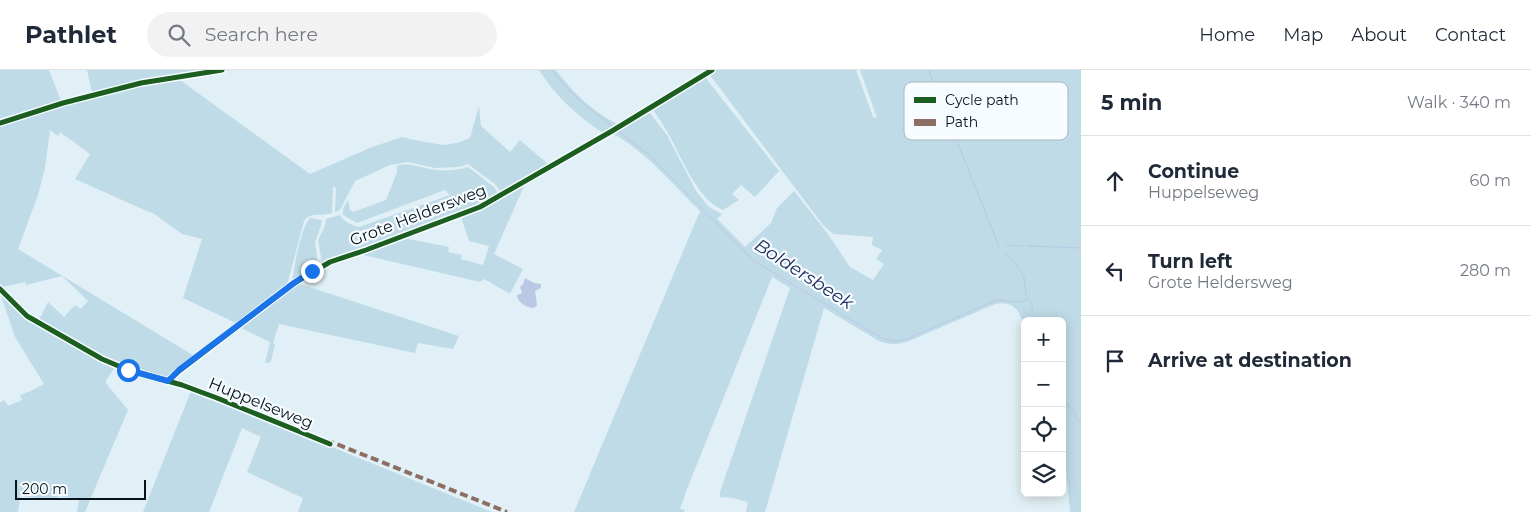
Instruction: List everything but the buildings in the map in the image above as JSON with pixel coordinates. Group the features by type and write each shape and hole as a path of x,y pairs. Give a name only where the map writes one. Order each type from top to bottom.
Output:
{"street":[{"path":"0,124 63,103 141,83 222,70"},
{"name":"Grote Heldersweg","path":"168,381 179,370 312,271 330,262 480,207 613,131 712,70"},
{"name":"Huppelseweg","path":"0,289 26,316 93,354 128,370 168,381 216,398 330,444"}],"shaded area":[{"path":"0,70 49,70 61,101 0,121"},
{"path":"87,70 212,70 128,84 92,93"},
{"path":"539,70 556,70 585,102 602,115 620,125 603,133 568,105"},
{"path":"717,70 856,70 873,117 877,118 860,70 1081,70 1081,512 1070,512 1066,468 1066,317 1021,318 1018,311 1011,305 1001,303 909,341 894,344 879,341 824,308 765,512 746,512 748,502 720,497 720,492 790,288 772,277 687,489 680,509 685,510 684,512 574,512 700,211 658,168 623,139 611,133 648,111 667,135 696,191 709,207 722,214 717,219 745,247 771,223 777,208 794,191 828,234 850,267 873,280 884,264 876,259 882,250 872,245 873,237 833,234 823,225 710,75"},
{"path":"705,77 779,171 755,197 741,185 732,194 739,200 723,210 713,205 697,186 652,108"},
{"path":"180,80 310,174 372,147 402,137 443,145 457,143 470,138 479,106 481,126 510,152 520,140 549,165 502,194 495,184 468,164 459,167 435,168 408,162 390,165 355,181 340,210 335,212 336,189 333,187 332,213 313,215 304,221 287,285 238,324 183,298 202,239 182,234 153,213 75,179 90,154 60,132 58,136 50,130 45,168 38,195 18,249 196,357 166,377 102,356 39,320 48,302 64,317 75,305 81,309 88,301 62,276 26,285 25,282 3,287 0,284 0,126 89,98"},
{"path":"397,166 440,170 456,170 468,167 494,187 499,195 484,203 322,263 318,240 325,226 326,219 340,215 348,223 359,227 450,195 445,190 357,223 343,215 343,209 348,200 350,210 353,212 386,200 397,172"},
{"path":"525,184 494,254 523,269 510,294 484,279 480,282 359,254 404,238 449,247 448,252 462,255 461,259 483,265 489,246 469,241 461,217 499,200"},
{"path":"311,218 322,220 315,242 318,265 292,282 300,241"},
{"path":"525,278 534,283 541,284 541,288 535,291 537,305 534,308 528,307 517,298 517,295 522,293 520,287"},
{"path":"297,283 459,336 453,349 418,343 415,353 279,324 273,343 275,345 271,361 265,363 270,342 241,328"},
{"path":"0,293 20,312 115,367 105,382 128,410 85,512 77,512 79,499 58,496 57,500 20,496 18,512 0,512 0,403 4,400 8,406 22,400 20,395 44,384 15,337"},
{"path":"191,391 492,512 298,512 303,498 247,472 261,437 242,428 209,512 143,512"}],"waterway":[{"name":"Boldersbeek","path":"552,70 580,101 613,127"},
{"path":"929,70 933,82"},
{"name":"Boldersbeek","path":"618,131 649,155 754,261 883,339 896,341 907,339 994,301 1019,302 1028,299"},
{"path":"956,140 999,246"},
{"path":"1006,245 1023,246"},
{"path":"1027,246 1081,248"},
{"path":"1005,253 1024,277 1026,295 1032,304 1032,311"},
{"name":"Boldersbeek","path":"1066,404 1081,424"}],"marked path":[{"path":"326,441 507,512"}],"cycle path":[{"path":"0,123 63,103 141,83 222,70"},
{"path":"168,381 294,283 330,262 480,207 612,131 712,70"},
{"path":"0,289 27,316 102,359 128,370 182,385 217,398 330,444"}],"route":[{"path":"128,370 168,381 179,370 312,271"}]}
